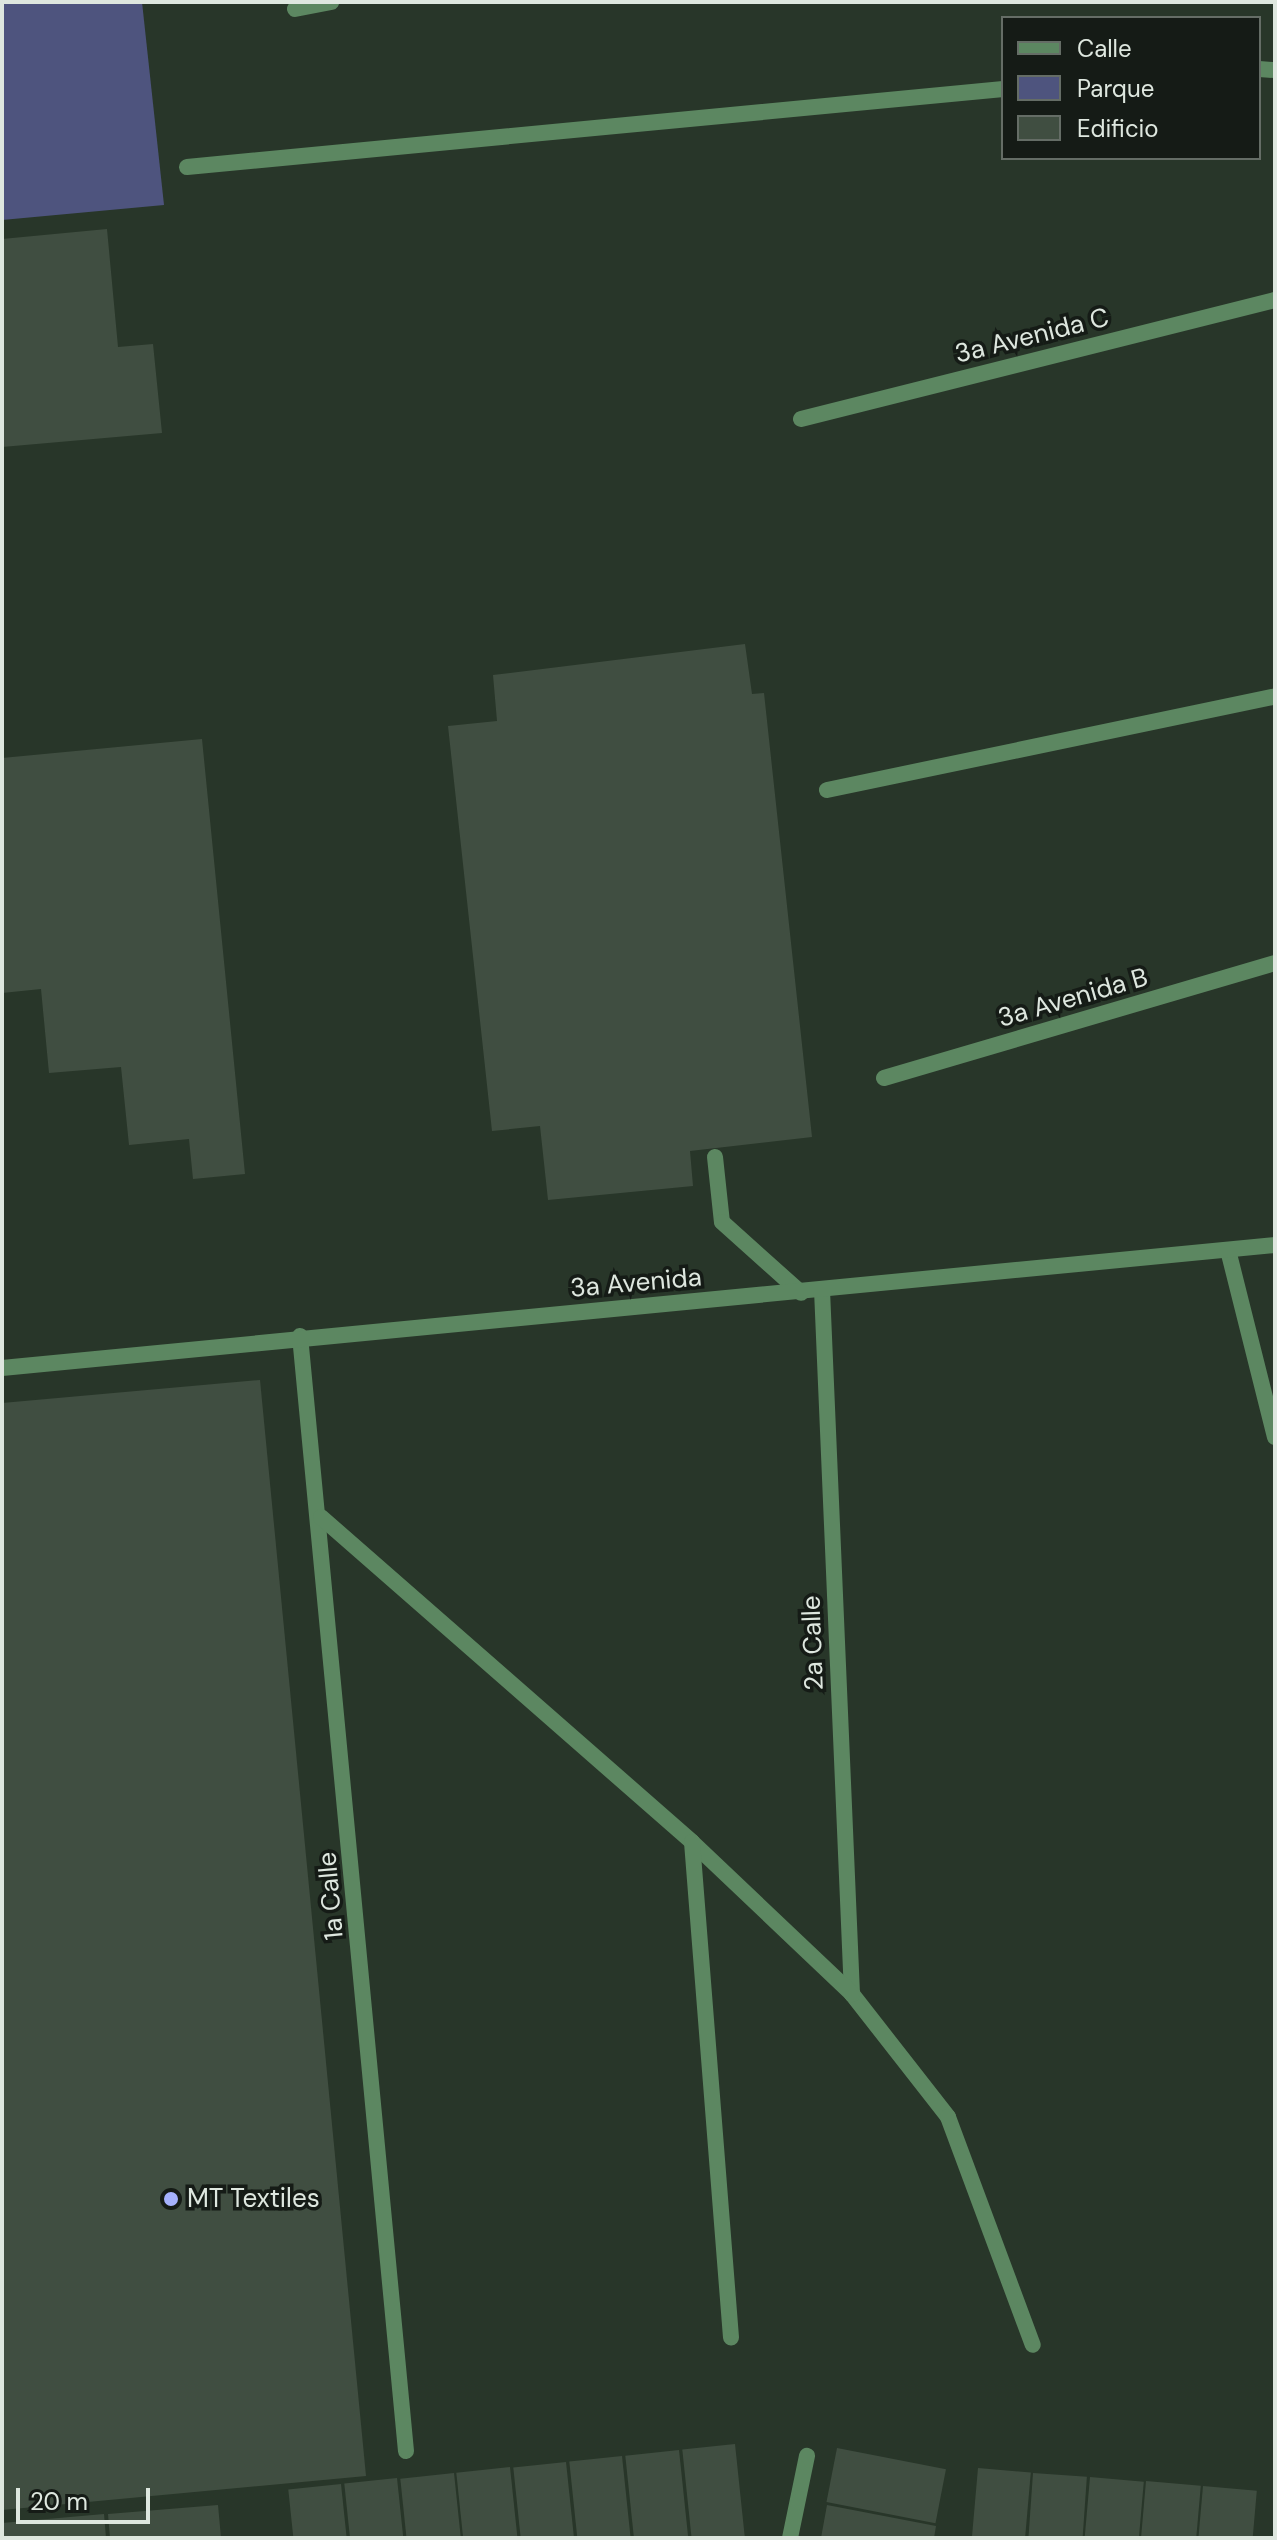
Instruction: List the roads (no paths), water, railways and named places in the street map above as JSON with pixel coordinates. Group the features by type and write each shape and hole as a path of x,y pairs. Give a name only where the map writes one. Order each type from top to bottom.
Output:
{"street":[{"path":"295,9 331,2"},
{"path":"187,167 1001,89"},
{"name":"3a Avenida C","path":"801,419 1275,300"},
{"path":"827,790 1275,696"},
{"name":"3a Avenida B","path":"884,1078 1275,963"},
{"path":"715,1157 722,1222 801,1293"},
{"name":"3a Avenida","path":"2,1368 300,1336 801,1293 1275,1245"},
{"path":"1228,1250 1275,1437"},
{"name":"2a Calle","path":"822,1290 852,1994"},
{"name":"1a Calle","path":"300,1336 321,1517 406,2451"},
{"path":"321,1517 692,1842 852,1994 948,2117 1033,2345"},
{"path":"692,1842 731,2337"},
{"path":"790,2538 807,2456"}],"place":[{"name":"MT Textiles","path":"171,2199"}]}
